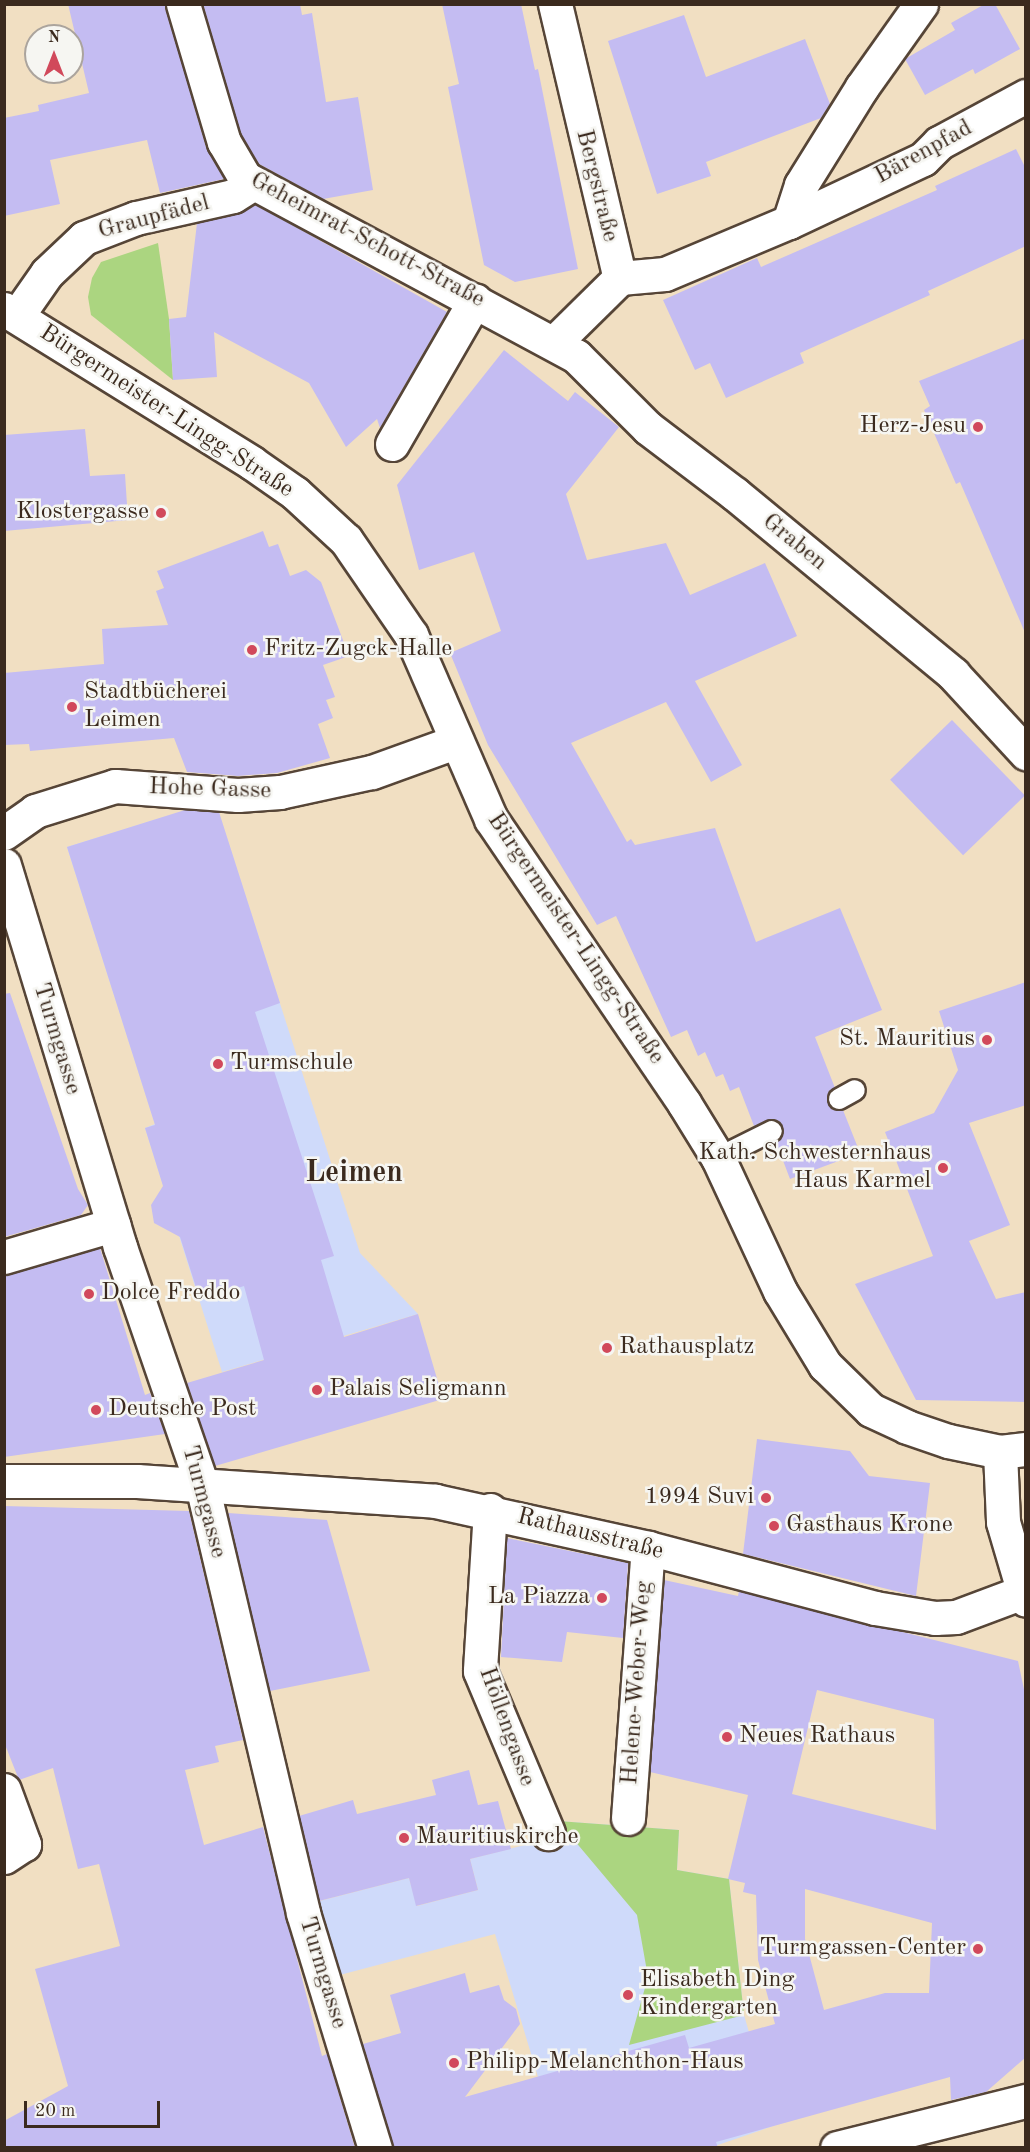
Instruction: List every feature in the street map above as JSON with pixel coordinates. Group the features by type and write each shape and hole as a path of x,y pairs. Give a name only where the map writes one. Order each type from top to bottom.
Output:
{"street":[{"name":"Geheimrat-Schott-Straße","path":"183,4 224,142 232,160 252,184 555,342"},
{"name":"Bergstraße","path":"555,4 620,278"},
{"path":"789,222 801,185 862,87 921,4"},
{"name":"Bärenpfad","path":"620,278 665,274 789,222 923,159 939,143 1026,96"},
{"name":"Graupfädel","path":"11,312 84,238 136,218 233,196 252,184"},
{"path":"555,342 620,278"},
{"path":"392,444 476,300"},
{"name":"Bürgermeister-Lingg-Straße","path":"11,312 278,481 346,540 411,635 455,742 491,819 516,859 674,1085 718,1158 804,1337 846,1389 871,1410 907,1427 948,1442 1013,1450"},
{"name":"Graben","path":"555,342 594,370 648,429 735,494 953,674 1026,753"},
{"name":"Hohe Gasse","path":"4,833 35,811 115,786 238,795 280,792 372,772 455,742"},
{"name":"Turmgasse","path":"4,865 12,925 201,1485 303,1913 375,2148"},
{"path":"4,1257 113,1225"},
{"name":"Rathausstraße","path":"4,1481 92,1479 201,1485 380,1496 490,1510 648,1548 875,1608 926,1617 956,1617 1024,1596 1004,1522 1013,1450"},
{"name":"Höllengasse","path":"490,1510 480,1671 548,1833"},
{"name":"Helene-Weber-Weg","path":"628,1818 648,1548"},
{"path":"4,1790 24,1844 4,1857"},
{"path":"837,2148 1026,2101"}],"lane":[{"path":"718,1158 772,1131"}],"shaded area":[{"name":"Turmschule","path":"218,810 360,1253 418,1314 222,1372 145,1128 155,1124 67,847 164,817 168,826"},
{"name":"Elisabeth Ding Kindergarten","path":"558,1821 679,1830 677,1870 729,1879 744,2015 776,2125 712,2147 538,2077 495,1934 336,1976 316,1902 409,1878 417,1906 478,1890 470,1859 537,1842"}],"green space":[{"path":"158,243 169,319 173,380 91,315 88,297 92,278 101,262"},
{"path":"558,1821 679,1830 677,1870 729,1879 744,2015 629,2045 648,1977 637,1915"}],"building":[{"path":"68,4 165,4 206,147 224,179 160,193 147,140 50,160 60,204 4,216 4,118 39,111 38,105 89,93 84,72 84,24 73,24"},
{"path":"203,4 300,4 302,15 312,13 326,102 358,97 373,190 323,199 259,164 241,135"},
{"path":"442,4 521,4 535,70 538,69 578,269 515,282 484,265 448,87 459,84"},
{"path":"985,4 995,4 1020,49 975,74 973,69 925,95 905,59 955,30 951,23"},
{"path":"684,15 706,77 805,39 830,104 821,118 706,162 711,176 657,194 608,41"},
{"path":"1016,149 1026,169 1026,246 928,291 930,295 800,353 804,363 726,398 710,363 695,370 663,300 757,258 761,267 937,190 935,186"},
{"path":"255,204 447,312 380,428 377,419 346,447 309,383 214,332 217,377 173,380 169,319 186,317 197,223 237,214"},
{"name":"Herz-Jesu","path":"1026,338 1026,635 960,482 956,484 924,410 930,406 919,381"},
{"path":"504,350 568,401 575,392 619,427 566,494 587,560 666,543 690,595 765,563 797,636 695,681 742,765 711,782 666,702 571,743 627,842 631,839 635,845 715,828 756,942 840,908 882,1010 815,1037 835,1088 828,1093 828,1104 833,1110 843,1110 860,1153 790,1179 776,1142 782,1137 782,1125 772,1119 754,1126 739,1087 730,1091 723,1074 716,1077 705,1052 698,1056 687,1030 671,1037 616,916 597,925 488,745 450,653 501,631 474,552 419,570 397,485"},
{"path":"85,429 90,476 125,474 128,520 4,531 4,435"},
{"name":"Fritz-Zugck-Halle","path":"263,531 269,547 278,544 290,576 306,570 321,582 349,656 323,665 335,697 326,700 333,718 318,724 330,758 277,773 238,776 187,772 174,738 30,751 29,744 4,745 4,673 104,664 102,629 168,625 156,591 164,588 157,571"},
{"path":"952,720 1025,796 963,855 890,780"},
{"name":"Turmschule","path":"185,810 219,812 280,1003 255,1012 334,1256 321,1260 344,1337 418,1314 443,1399 215,1466 187,1383 264,1360 244,1286 200,1300 180,1237 154,1223 151,1205 163,1186 145,1128 155,1125 67,847"},
{"path":"1026,982 1026,1105 969,1123 1010,1225 969,1241 996,1299 1026,1292 1026,1402 916,1400 855,1284 933,1256 885,1132 934,1113 958,1070 939,1011"},
{"path":"10,993 78,1189 88,1205 81,1215 4,1237 4,994"},
{"path":"100,1248 145,1395 150,1393 165,1434 4,1457 4,1275"},
{"path":"757,1439 850,1451 869,1476 930,1483 916,1596 743,1554"},
{"path":"4,1506 189,1511 243,1740 215,1746 219,1762 185,1770 204,1845 263,1827 322,2056 327,2054 355,2148 4,2148 4,2121 68,2086 35,1969 120,1946 99,1864 78,1869 53,1768 19,1780 4,1742"},
{"path":"228,1513 327,1520 370,1671 270,1691"},
{"path":"507,1538 628,1563 623,1638 567,1632 562,1662 501,1657"},
{"path":"664,1580 738,1596 739,1591 1018,1661 1026,1699 1025,2058 986,2092 951,2100 950,2077 716,2142 718,2148 393,2148 363,2044 401,2033 390,1995 465,1973 470,1993 499,1985 504,2000 516,2009 520,2024 465,2097 685,2035 689,2048 775,2024 758,1960 756,1895 743,1892 745,1883 728,1879 748,1795 650,1772","holes":["817,1690 934,1719 936,1830 792,1794","805,1889 932,1923 929,1993 885,1993 824,2010 805,1939"]},
{"name":"Mauritiuskirche","path":"469,1770 478,1805 498,1801 511,1849 470,1859 478,1890 416,1906 409,1878 319,1901 299,1816 353,1800 357,1814 436,1795 432,1780"}],"place":[{"name":"Herz-Jesu","path":"978,427"},
{"name":"Klostergasse","path":"161,513"},
{"name":"Fritz-Zugck-Halle","path":"252,650"},
{"name":"Stadtbücherei Leimen","path":"72,707"},
{"name":"St. Mauritius","path":"987,1040"},
{"name":"Turmschule","path":"218,1064"},
{"name":"Kath. Schwesternhaus Haus Karmel","path":"943,1168"},
{"name":"Dolce Freddo","path":"89,1294"},
{"name":"Rathausplatz","path":"607,1348"},
{"name":"Palais Seligmann","path":"317,1390"},
{"name":"Deutsche Post","path":"96,1410"},
{"name":"1994 Suvi","path":"766,1498"},
{"name":"Gasthaus Krone","path":"774,1526"},
{"name":"La Piazza","path":"602,1598"},
{"name":"Neues Rathaus","path":"727,1737"},
{"name":"Mauritiuskirche","path":"404,1838"},
{"name":"Turmgassen-Center","path":"978,1949"},
{"name":"Elisabeth Ding Kindergarten","path":"628,1995"},
{"name":"Philipp-Melanchthon-Haus","path":"454,2063"}],"district":[{"name":"Leimen","path":"354,1173"}]}
